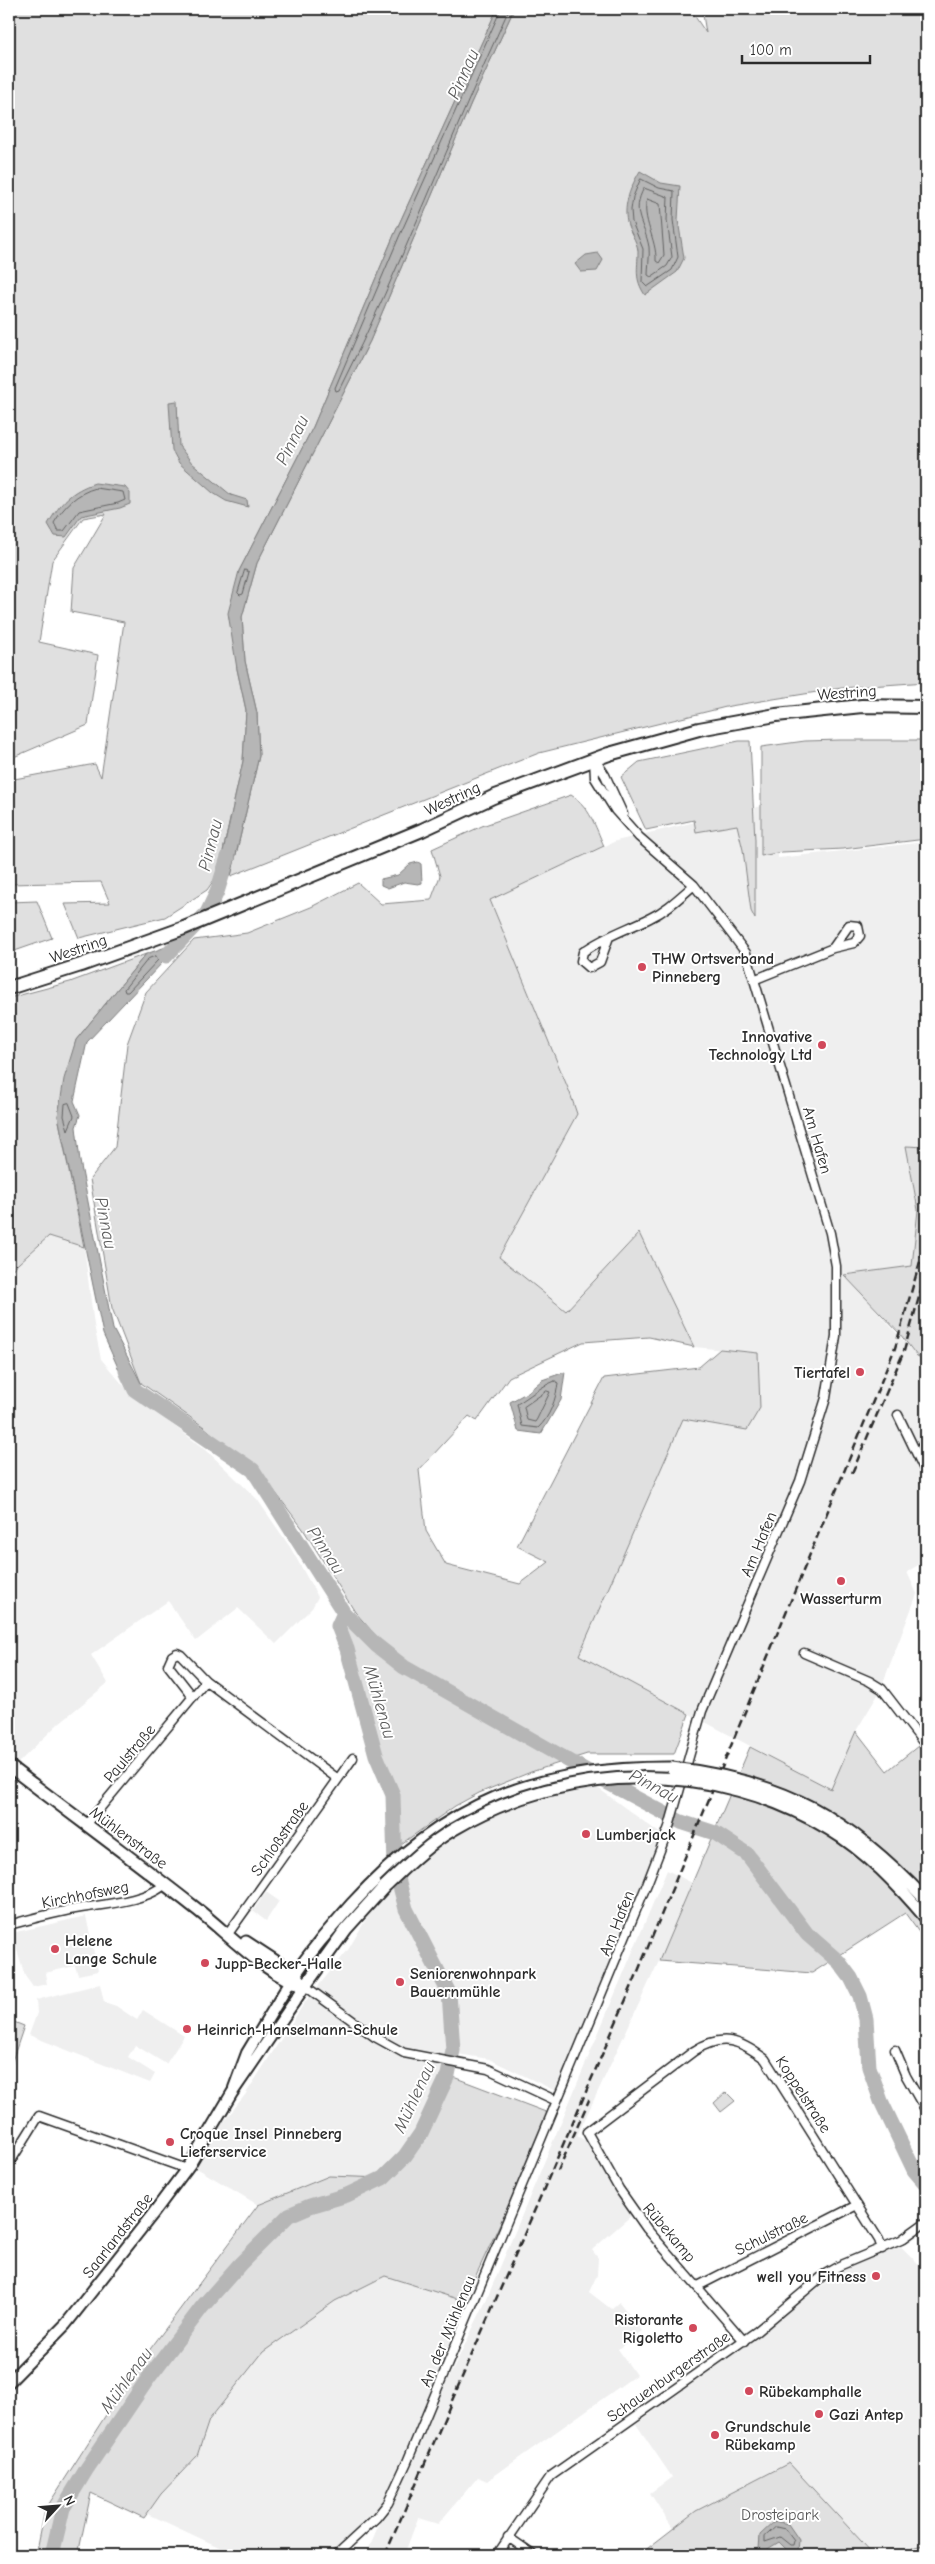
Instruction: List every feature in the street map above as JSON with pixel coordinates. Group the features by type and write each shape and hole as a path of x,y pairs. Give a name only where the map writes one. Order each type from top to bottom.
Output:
{"main road":[{"name":"Westring","path":"9,988 81,966 184,928 422,830 493,797 594,758 699,729 768,716 862,706 926,706"},
{"name":"Mühlenstraße","path":"9,1766 165,1884 264,1964 305,1986"},
{"path":"293,1978 336,1922 376,1878 416,1843 444,1824 504,1793 530,1784 576,1773 634,1768 672,1768 711,1772 749,1782 789,1797 832,1818 870,1846 926,1900"},
{"path":"305,1986 346,1929 384,1887 421,1853 453,1830 506,1803 557,1786 610,1779 661,1778 701,1781 737,1788 802,1814 830,1830 872,1862 926,1918"}],"street":[{"name":"Am Hafen","path":"557,2101 669,1827 702,1711 800,1480 826,1398 836,1336 836,1266 830,1233 756,979 746,953 694,885 639,837 614,810 595,778 594,758"},
{"path":"609,937 667,909 694,885"},
{"path":"756,979 833,948"},
{"path":"898,1415 926,1473"},
{"path":"193,1697 168,1665 172,1656 176,1653 181,1655 206,1681 338,1779"},
{"path":"804,1653 882,1689 926,1746"},
{"name":"Paulstraße","path":"86,1825 206,1681"},
{"name":"Schloßstraße","path":"228,1934 353,1758"},
{"name":"Kirchhofsweg","path":"9,1925 50,1914 143,1896 157,1891 165,1884"},
{"name":"Saarlandstraße","path":"232,2093 247,2053 293,1978"},
{"name":"Mühlenstraße","path":"305,1986 390,2046 413,2055 488,2069 557,2101"},
{"name":"Saarlandstraße","path":"9,2382 66,2324 187,2169 232,2093 305,1986"},
{"name":"Koppelstraße","path":"587,2132 707,2043 728,2040 740,2043 765,2059 879,2240 882,2249"},
{"path":"895,2050 906,2076 926,2112"},
{"name":"An der Mühlenau","path":"336,2555 376,2518 388,2503 407,2462 557,2101"},
{"path":"9,2164 39,2116 187,2169"},
{"name":"Rübekamp","path":"587,2132 608,2171 647,2228 744,2341"},
{"name":"Schulstraße","path":"698,2286 857,2206"},
{"name":"Schauenburgerstraße","path":"497,2555 551,2476 678,2384 744,2341 824,2274 901,2240 926,2222"},
{"path":"508,2537 534,2555"}],"shaded area":[{"path":"778,802 778,858 926,842 926,1147 906,1146 918,1210 912,1266 845,1275 917,1356 926,1360 926,1560 907,1572 917,1594 879,1693 856,1731 831,1789 579,1655 683,1419 757,1353 694,1347 639,1233 566,1311 499,1257 577,1114 490,899 616,841"},
{"path":"49,1236 84,1247 94,1325 101,1359 129,1392 206,1450 257,1499 290,1547 318,1597 312,1608 276,1644 238,1608 196,1641 168,1601 91,1655 108,1683 59,1723 17,1764 9,1758 9,1272"},
{"path":"591,1783 665,1837 558,2092 489,2059 445,2052 442,2074 415,2135 383,2178 329,2176 258,2205 190,2164 245,2095 305,2002 348,1950 372,1909 406,1873 433,1849 462,1829 513,1804"},
{"path":"667,1870 692,1883 659,1961 577,2136 588,2142 617,2195 633,2214 592,2250 598,2258 597,2275 589,2292 611,2309 619,2302 642,2331 618,2349 636,2375 487,2481 478,2477 438,2524 418,2518 404,2555 366,2555 387,2505 360,2533 328,2555 236,2555 144,2512 197,2456 209,2420 263,2352 335,2301 385,2276 464,2301 409,2460 485,2303"},
{"path":"266,1892 279,1901 266,1921 253,1911"},
{"name":"Helene Lange Schule","path":"86,1916 98,1971 78,1975 75,1966 45,1973 47,1984 33,1987 25,1976 12,1933"},
{"name":"Heinrich-Hanselmann-Schule","path":"100,1984 104,2002 116,2006 137,2020 143,2010 184,2036 166,2064 135,2045 128,2057 155,2074 150,2083 29,2035 37,2013 36,2000"},
{"path":"899,2245 926,2271 926,2555 874,2555 789,2463 696,2511 673,2529 650,2493 672,2477 636,2424 741,2349 812,2292 845,2270"}],"green space":[{"path":"9,9 497,9 394,235 313,427 239,571 237,669 246,710 243,761 218,874 207,890 165,917 79,938 65,904 110,903 101,882 9,884 9,780 95,764 101,777 124,622 71,612 74,568 106,514 83,518 52,561 39,642 98,655 88,725 9,759"},
{"path":"514,9 690,9 706,33 702,9 926,9 926,682 842,688 730,706 539,753 231,876 259,756 257,713 245,661 242,617 257,563 370,341 471,103"},
{"path":"926,740 926,839 843,849 782,852 761,856 761,747 805,741"},
{"path":"739,741 750,741 755,840 755,919 751,911 743,850 737,825 696,832 694,820 646,830 621,777 639,762"},
{"path":"571,795 587,811 595,824 604,846 490,900 577,1114 499,1257 566,1311 639,1233 694,1347 649,1337 583,1342 509,1377 477,1421 469,1416 419,1470 426,1531 446,1565 520,1584 549,1562 517,1546 604,1378 699,1367 720,1349 758,1353 760,1408 747,1430 683,1419 579,1655 689,1714 674,1754 587,1754 531,1772 479,1793 455,1806 394,1849 393,1795 376,1755 347,1649 338,1626 344,1613 376,1645 401,1664 355,1612 303,1529 263,1476 204,1427 141,1383 112,1308 90,1179 115,1147 127,1044 146,992 194,940 247,933 311,907 358,883 381,904 431,900 440,876 432,849 482,826"},
{"path":"37,901 52,938 9,953 9,902"},
{"path":"146,954 76,1040 58,1116 84,1247 49,1236 9,1272 9,998 70,982"},
{"path":"906,1146 926,1147 926,1360 917,1356 900,1334 844,1275 912,1266 918,1210"},
{"path":"856,1731 887,1771 918,1746 926,1757 926,1835 919,1848 926,1857 926,1942 905,1913 812,1973 659,1961 750,1747 831,1789"},
{"path":"9,2020 24,2026 10,2067 9,2067"},
{"path":"448,2075 551,2114 464,2301 385,2276 335,2301 263,2352 209,2420 197,2456 161,2494 144,2518 91,2493 78,2555 36,2555 45,2510 136,2368 258,2205 329,2176 383,2178 415,2135"},
{"path":"726,2092 735,2101 721,2112 714,2103"},
{"name":"Drosteipark","path":"789,2463 874,2555 639,2555 696,2511"},
{"path":"926,2544 926,2555 916,2555 913,2548"}],"water":[{"path":"497,9 514,9 471,103 370,341 257,563 242,617 245,661 257,713 259,756 231,876 218,874 243,761 246,710 228,613 239,571 313,427 394,235"},
{"path":"640,171 661,183 680,186 678,220 684,258 677,272 645,295 638,279 638,251 628,226 626,215 629,195"},
{"path":"598,253 603,260 597,271 581,272 575,264 586,255"},
{"path":"177,401 179,446 192,463 231,495 247,500 248,507 226,501 213,493 179,463 172,450 169,402"},
{"path":"95,483 125,487 130,493 130,504 120,508 81,516 66,537 55,536 48,524 57,509 67,498"},
{"path":"418,862 421,864 422,883 404,882 388,888 381,885 381,879 398,875 410,864"},
{"path":"183,941 87,1042 74,1101 80,1115 76,1127 80,1161 113,1329 141,1383 129,1392 103,1334 58,1116 64,1079 76,1040 146,954"},
{"path":"565,1372 561,1400 541,1434 518,1431 510,1402 528,1392 542,1380"},
{"path":"775,2521 788,2524 799,2540 798,2551 791,2554 779,2542 766,2550 759,2549 760,2535"}],"waterway":[{"name":"Pinnau","path":"166,956 207,913 217,892 228,857"},
{"name":"Pinnau","path":"126,1371 135,1390 253,1470 344,1613 376,1645 404,1667 608,1783 681,1822 715,1833 747,1854 807,1934 839,1962 851,1978 860,1996 866,2019 869,2067 881,2101 914,2170 926,2184"},
{"name":"Mühlenau","path":"52,2555 63,2508 86,2470 147,2380 202,2307 240,2264 289,2215 310,2206 347,2195 383,2178 405,2156 421,2133 448,2075 453,2050 449,1993 406,1909 395,1867 393,1795 376,1755 347,1649 338,1626 344,1613"}],"railway":[{"path":"385,2555 634,1981 895,1348 926,1241"},
{"path":"852,1473 904,1351 926,1272"},
{"path":"558,2171 589,2100"}],"place":[{"name":"THW Ortsverband Pinneberg","path":"642,967"},
{"name":"Innovative Technology Ltd","path":"822,1045"},
{"name":"Tiertafel","path":"860,1372"},
{"name":"Wasserturm","path":"841,1581"},
{"name":"Lumberjack","path":"586,1834"},
{"name":"Helene Lange Schule","path":"55,1949"},
{"name":"Jupp-Becker-Halle","path":"205,1963"},
{"name":"Seniorenwohnpark Bauernmühle","path":"400,1982"},
{"name":"Heinrich-Hanselmann-Schule","path":"187,2029"},
{"name":"Croque Insel Pinneberg Lieferservice","path":"170,2142"},
{"name":"well you Fitness","path":"876,2276"},
{"name":"Ristorante Rigoletto","path":"693,2328"},
{"name":"Rübekamphalle","path":"749,2391"},
{"name":"Gazi Antep","path":"819,2414"},
{"name":"Grundschule Rübekamp","path":"715,2435"}]}
